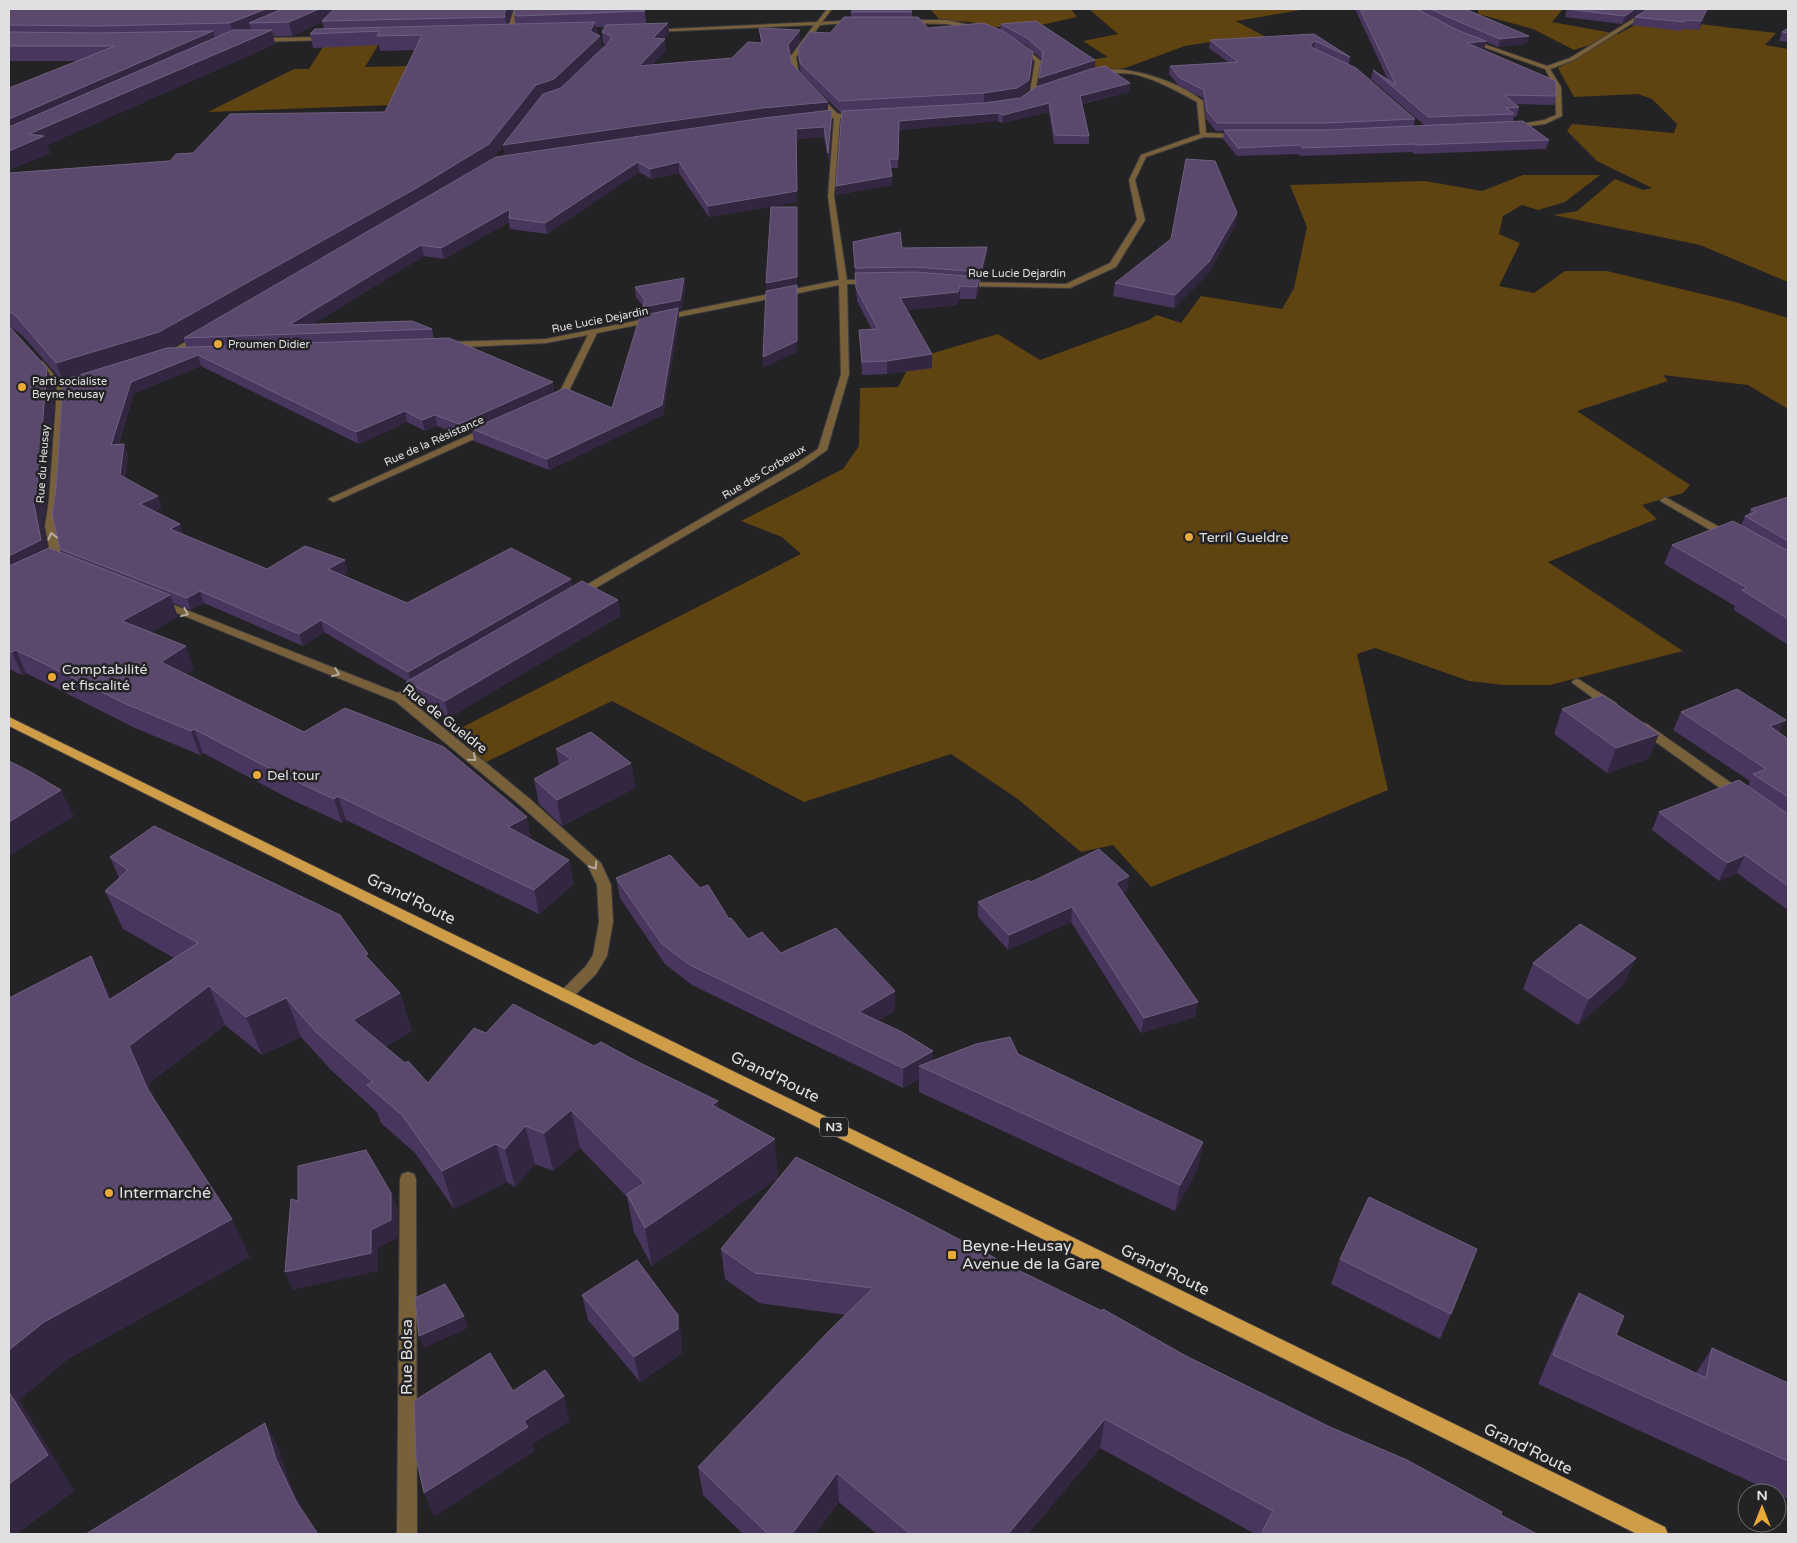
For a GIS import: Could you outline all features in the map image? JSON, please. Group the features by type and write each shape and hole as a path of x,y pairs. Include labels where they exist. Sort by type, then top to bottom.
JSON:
{"main road":[{"name":"Grand'Route","path":"9,721 1658,1534"}],"street":[{"path":"516,9 511,29 517,34"},
{"path":"829,9 792,57 796,74 837,116"},
{"path":"1466,39 1547,68 1572,59 1652,9"},
{"path":"640,30 864,22"},
{"path":"901,22 947,22 983,28"},
{"path":"507,34 526,34"},
{"path":"247,40 337,38"},
{"path":"1015,42 1038,61 1033,92"},
{"path":"1510,126 1545,122 1559,116 1558,87 1547,68"},
{"path":"1089,73 1125,70 1147,76 1200,101 1203,135 1245,136"},
{"path":"1026,97 1033,92 1043,89"},
{"path":"810,119 866,114"},
{"name":"Rue des Corbeaux","path":"570,599 800,465 822,450 845,374 842,282 831,196 837,116"},
{"name":"Rue Lucie Dejardin","path":"951,283 987,286 1067,286 1113,265 1141,220 1132,180 1143,156 1203,135"},
{"name":"Rue Lucie Dejardin","path":"437,345 546,341 594,333 842,282 879,282"},
{"path":"160,358 211,330"},
{"path":"545,403 563,395 594,333"},
{"name":"Rue du Heusay","path":"31,353 65,387 50,526 58,566"},
{"path":"168,355 188,354"},
{"name":"Rue de la Résistance","path":"333,499 501,423"},
{"path":"1665,500 1740,543"},
{"name":"Rue de Gueldre","path":"147,598 399,698 525,802 594,863 604,885 606,922 600,956 591,970 565,996"},
{"path":"399,698 433,678"},
{"path":"1578,682 1619,710"},
{"path":"1635,722 1748,801"},
{"name":"Rue Bolsa","path":"407,1534 408,1179"}],"shaded area":[{"path":"930,9 1071,9 1077,17 1041,25 994,27 971,22 940,20"},
{"path":"1089,9 1307,9 1236,21 1279,44 1210,42 1185,46 1125,68 1082,73 1071,63 1108,57 1083,41 1118,34"},
{"path":"1478,9 1563,9 1552,22 1618,34 1648,18 1776,33 1765,45 1788,49 1788,282 1700,245 1553,215 1577,211 1615,179 1643,190 1652,188 1597,161 1567,131 1572,124 1674,133 1677,124 1652,99 1638,94 1574,97 1558,68 1608,39 1574,50 1533,29 1478,14"},
{"path":"381,40 365,67 411,66 391,105 208,112 294,69 309,69 326,42"},
{"path":"1523,175 1600,175 1565,202 1538,210 1522,205 1503,216 1499,234 1520,243 1499,286 1534,293 1565,271 1607,271 1735,302 1788,318 1788,409 1748,385 1663,375 1668,381 1577,411 1690,485 1683,493 1642,505 1657,519 1548,562 1683,651 1550,685 1504,685 1469,681 1375,648 1357,654 1388,790 1151,887 1113,845 1081,852 1019,800 951,754 804,802 612,701 486,762 453,732 801,554 782,537 741,521 843,469 859,446 860,388 898,387 913,359 998,334 1040,360 1149,320 1157,315 1181,323 1201,296 1282,309 1294,288 1307,227 1290,185 1425,181 1482,191"}],"building":[{"path":"9,9 266,9 230,23 98,26 9,25"},
{"path":"282,9 319,9 289,22 249,23"},
{"path":"334,9 506,9 505,17 322,21"},
{"path":"515,9 634,9 645,11 517,16 514,14"},
{"path":"854,9 909,9 912,12 851,12"},
{"path":"1360,9 1417,9 1457,30 1486,41 1467,43 1556,81 1556,96 1504,95 1519,107 1506,108 1514,114 1428,117 1373,70 1396,85"},
{"path":"1431,9 1465,9 1529,36 1500,39"},
{"path":"1567,9 1635,9 1625,16"},
{"path":"1648,9 1707,9 1701,21 1685,20 1684,22 1635,17"},
{"path":"844,17 918,17 928,28 983,23 1003,31 1033,52 1029,80 1017,88 984,93 839,101 800,63 798,48 810,32 830,33"},
{"path":"1036,21 1095,60 1039,78 1043,52 1027,38 1001,24"},
{"path":"595,22 590,31 600,36 554,79 536,85 489,144 415,189 159,332 56,363 16,316 9,311 9,173 170,161 176,154 193,153 230,114 385,112 422,35 377,36 380,31 310,34 315,29"},
{"path":"668,23 653,38 665,39 639,66 732,58 748,42 762,43 759,28 800,30 788,45 792,64 828,102 763,108 503,145 543,94 561,88 611,40 611,36 602,32 606,25"},
{"path":"233,30 272,30 29,134 44,136 9,151 9,127"},
{"path":"213,31 9,119 9,88 115,46 9,46 9,32"},
{"path":"1314,34 1350,57 1315,41 1311,44 1311,47 1356,68 1415,119 1325,123 1217,123 1207,111 1204,90 1180,78 1170,66 1238,62 1210,40"},
{"path":"1105,66 1130,83 1080,96 1089,136 1055,135 1049,103 1003,115 998,113 899,121 898,159 889,159 892,176 836,186 842,111 984,103 1020,98 1036,87"},
{"path":"832,110 828,153 824,127 796,129 797,191 708,206 679,162 650,169 638,162 545,223 509,218 510,209 441,248 421,245 289,325 412,321 432,329 184,338 496,157"},
{"path":"1523,121 1549,140 1302,148 1300,145 1238,148 1224,130 1326,130"},
{"path":"1186,159 1215,161 1237,213 1209,262 1175,295 1115,283 1171,239"},
{"path":"771,207 797,207 797,277 766,283"},
{"path":"900,232 902,248 987,247 981,272 915,267 855,268 853,242"},
{"path":"915,272 979,277 977,287 960,286 958,292 900,298 932,354 887,361 862,362 859,330 878,329 856,288 855,273"},
{"path":"684,278 680,300 643,307 645,300 635,287"},
{"path":"797,285 797,341 763,357 766,291"},
{"path":"678,308 662,405 547,459 472,429 565,388 612,408 640,316"},
{"path":"9,326 47,368 38,478 34,504 41,540 9,556"},
{"path":"449,338 553,382 459,424 435,415 422,420 405,411 356,432 198,355 131,382 111,445 124,444 120,475 158,496 140,504 180,524 170,529 267,569 305,546 345,560 328,569 407,603 511,548 571,579 408,672 321,620 299,634 200,591 187,598 60,549 52,514 56,489 63,380 167,348"},
{"path":"1788,497 1788,541 1745,516 1756,512 1751,509"},
{"path":"1733,521 1788,551 1788,619 1742,590 1747,588 1672,545"},
{"path":"49,548 170,595 122,621 186,646 161,662 304,732 345,708 444,747 527,817 508,827 569,860 534,890 338,796 334,799 282,775 194,729 191,731 126,704 16,650 9,651 9,566"},
{"path":"582,581 618,600 445,701 406,682"},
{"path":"1737,689 1786,720 1770,726 1788,739 1788,797 1753,774 1766,769 1681,712"},
{"path":"1603,695 1659,734 1616,748 1562,709"},
{"path":"591,732 631,763 557,800 534,779 571,759 556,749"},
{"path":"9,761 61,790 9,822"},
{"path":"1739,780 1788,814 1788,886 1745,855 1727,863 1659,812"},
{"path":"154,826 340,915 368,954 365,955 400,993 353,1020 405,1063 408,1061 428,1083 474,1028 486,1033 513,1004 594,1046 601,1042 718,1101 712,1105 775,1139 645,1228 627,1194 644,1183 571,1110 544,1133 525,1126 505,1149 496,1144 442,1171 402,1115 367,1085 373,1082 316,1032 286,998 246,1017 209,986 129,1046 148,1090 232,1219 44,1322 9,1350 9,998 91,956 109,1000 198,943 105,891 128,870 110,857"},
{"path":"1099,849 1129,876 1116,883 1198,1002 1144,1018 1072,907 1009,935 978,902 1029,880 1031,882"},
{"path":"670,855 700,888 708,885 729,919 731,918 748,939 762,932 781,953 836,928 895,991 859,1012 902,1032 933,1051 903,1068 690,965 662,944 616,878"},
{"path":"1580,924 1636,958 1589,999 1533,963"},
{"path":"1010,1037 1018,1054 1203,1142 1180,1185 919,1066 976,1044"},
{"path":"366,1150 391,1193 391,1220 371,1230 371,1253 285,1272 291,1199 298,1201 298,1166"},
{"path":"796,1157 1020,1271 1102,1311 1103,1309 1186,1356 1330,1427 1407,1460 1502,1512 1501,1515 1537,1534 1261,1534 1273,1511 1105,1419 1008,1534 906,1534 908,1532 837,1473 792,1534 768,1534 698,1467 873,1288 755,1273 721,1249"},
{"path":"1369,1197 1477,1249 1451,1314 1340,1259"},
{"path":"637,1260 678,1315 678,1329 634,1357 582,1295"},
{"path":"445,1284 464,1316 419,1336 415,1298"},
{"path":"1579,1293 1624,1316 1616,1335 1706,1378 1712,1348 1788,1383 1788,1461 1553,1355"},
{"path":"490,1353 513,1391 545,1370 564,1396 524,1421 528,1427 424,1493 416,1457 414,1401"},
{"path":"9,1392 48,1455 9,1484"},
{"path":"265,1423 276,1459 296,1501 318,1534 86,1534"}],"place":[{"name":"Proumen Didier","path":"218,344"},
{"name":"Parti socialiste Beyne heusay","path":"22,387"},
{"name":"Terril Gueldre","path":"1189,537"},
{"name":"Comptabilité et fiscalité","path":"52,677"},
{"name":"Del tour","path":"257,775"},
{"name":"Intermarché","path":"109,1193"},
{"name":"Beyne-Heusay Avenue de la Gare","path":"952,1255"}]}
